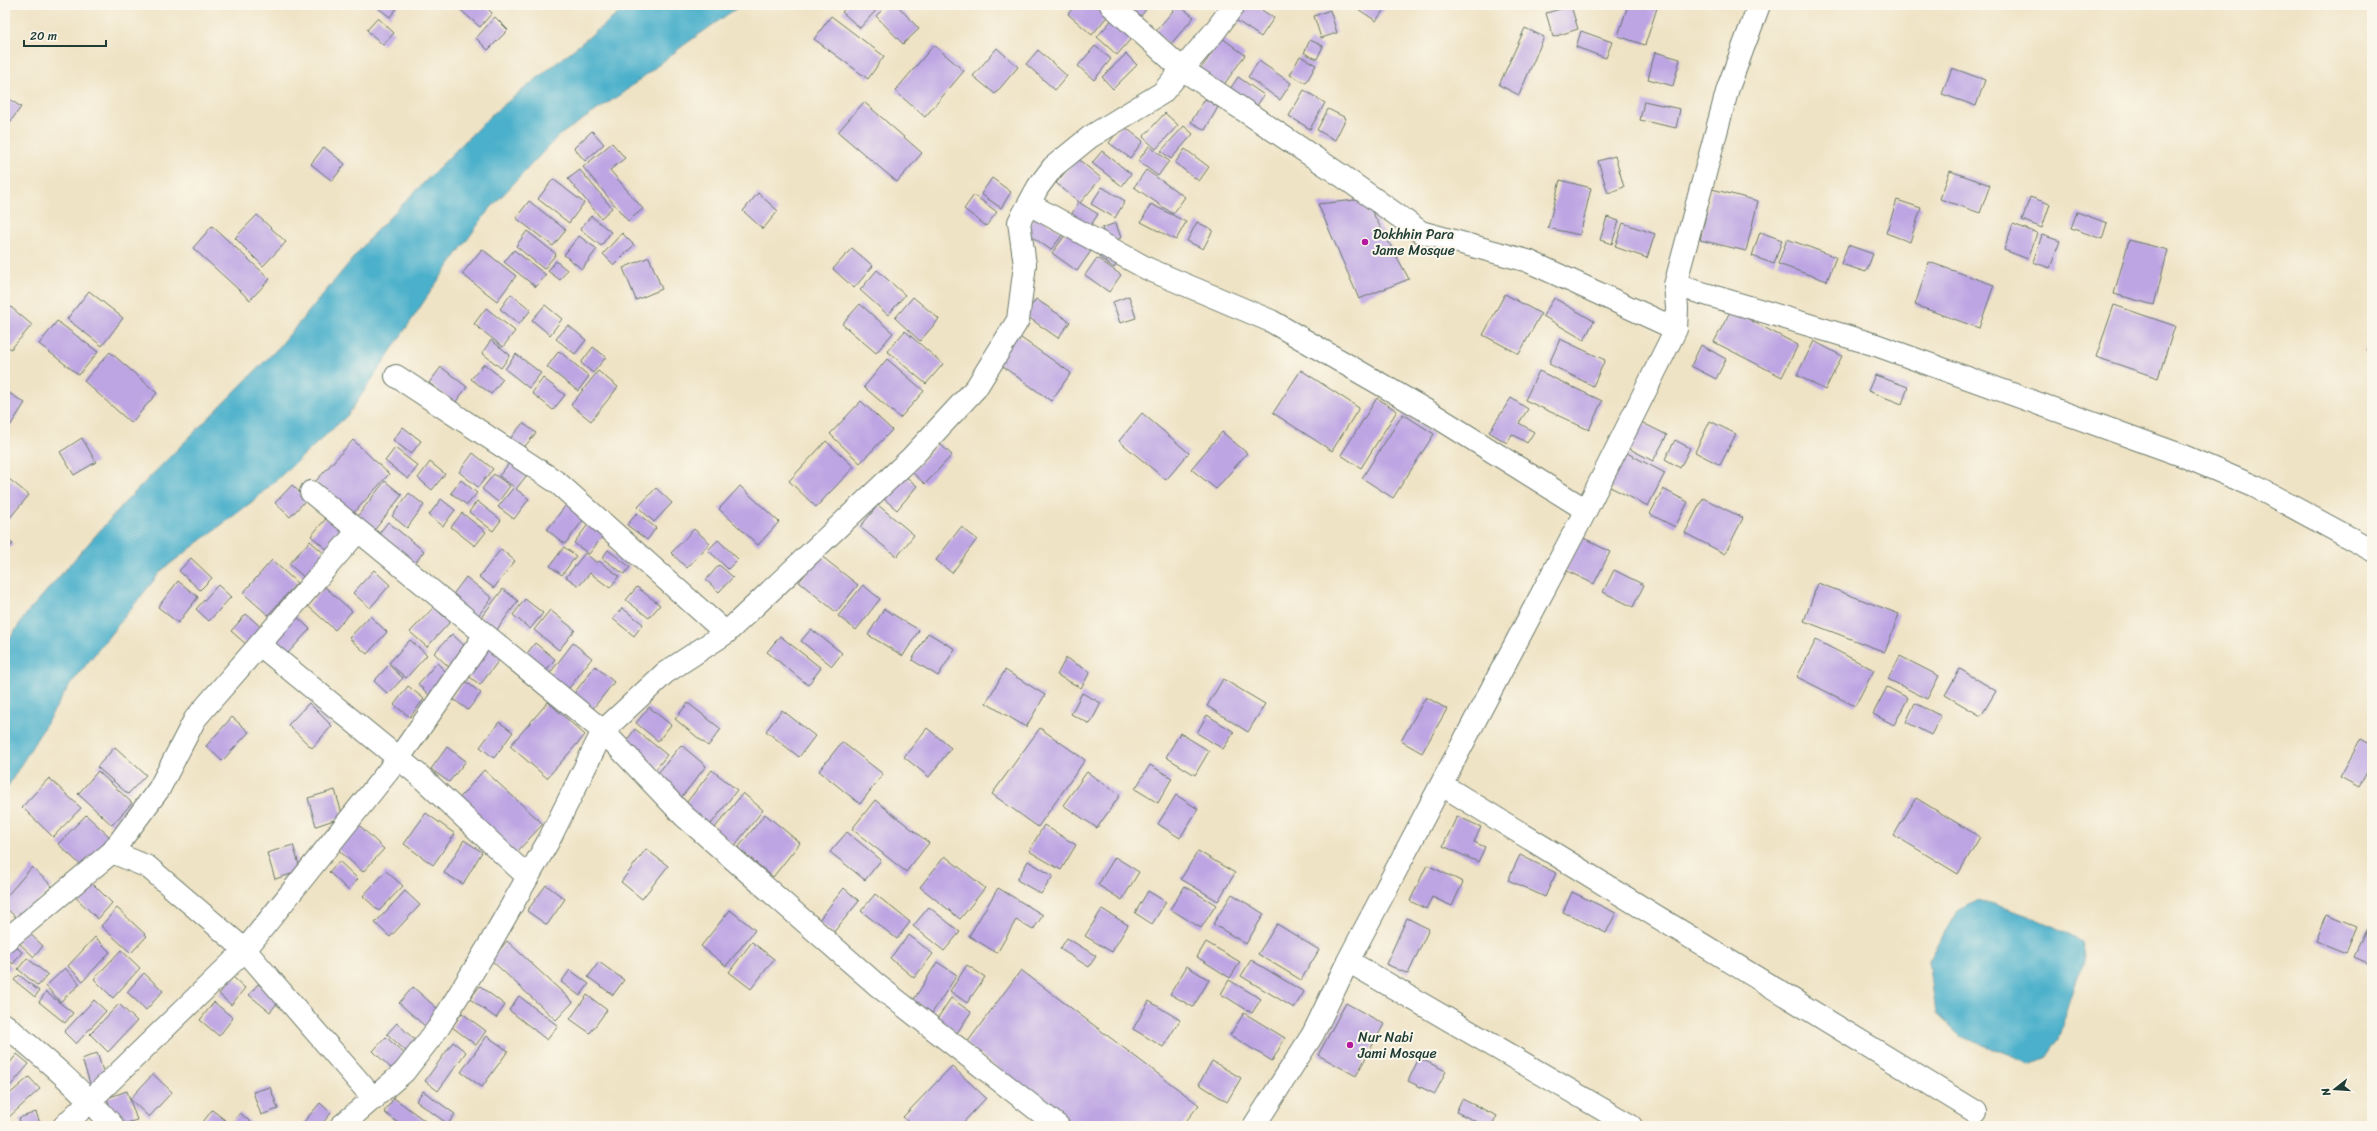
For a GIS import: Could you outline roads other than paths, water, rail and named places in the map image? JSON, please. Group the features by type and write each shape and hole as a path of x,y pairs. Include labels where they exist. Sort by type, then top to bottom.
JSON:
{"street":[{"path":"1111,5 1182,69 1342,176 1421,232 1528,261 1676,329"},
{"path":"341,1126 404,1072 439,1027 488,947 549,840 603,731 666,672 726,633 910,458 976,388 1018,320 1025,265 1019,222 1053,167 1090,137 1162,93 1215,31 1234,5"},
{"path":"1254,1126 1313,1034 1348,961 1586,510 1676,329 1677,308 1675,285 1728,88 1759,5"},
{"path":"1029,204 1148,269 1271,321 1434,415 1586,510"},
{"path":"1675,285 1876,346 2181,455 2256,487 2372,550"},
{"path":"396,376 558,484 726,633"},
{"path":"311,492 603,731 684,816 865,974 1058,1126"},
{"path":"5,941 112,852 159,789 195,720 358,531"},
{"path":"64,1126 245,950 398,759 485,635"},
{"path":"260,645 398,759 528,877"},
{"path":"1442,785 1976,1112"},
{"path":"112,852 148,867 245,950 374,1099"},
{"path":"1348,961 1631,1126"},
{"path":"5,1025 91,1100 113,1126"}],"water":[{"path":"629,5 741,5 684,45 620,95 558,136 487,212 435,285 348,415 253,501 162,570 69,686 5,791 5,645 27,613 127,500 279,347 375,232 490,116"},
{"path":"1976,901 2017,912 2043,922 2081,942 2084,957 2058,1039 2045,1058 2030,1064 1960,1036 1936,1014 1929,960 1957,911"}],"place":[{"name":"Dokhhin Para Jame Mosque","path":"1365,242"},
{"name":"Nur Nabi Jami Mosque","path":"1350,1045"}]}
